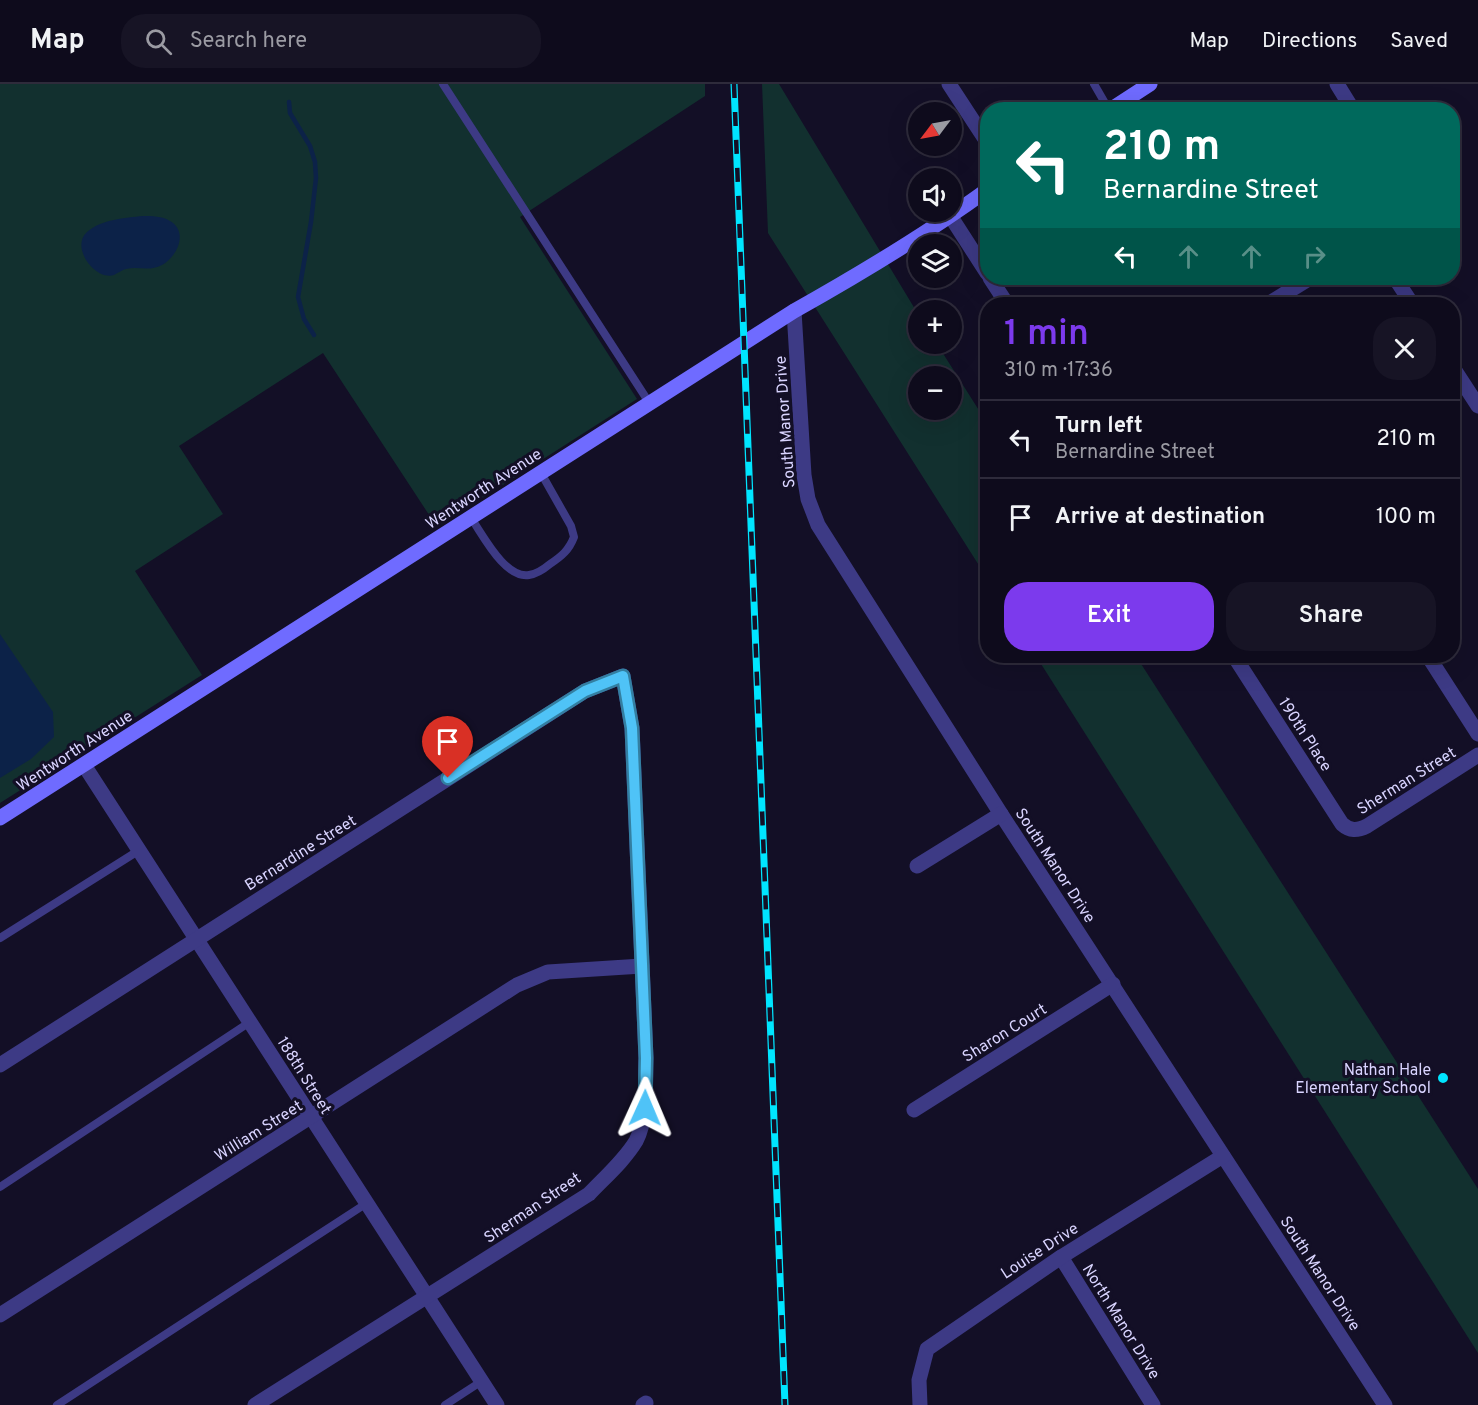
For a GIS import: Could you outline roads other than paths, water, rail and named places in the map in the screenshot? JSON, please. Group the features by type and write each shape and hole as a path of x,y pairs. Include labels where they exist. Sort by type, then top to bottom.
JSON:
{"street":[{"path":"949,84 980,131"},
{"path":"1122,102 1150,84"},
{"path":"1337,84 1348,102"},
{"name":"Wentworth Avenue","path":"962,209 980,195"},
{"name":"Wentworth Avenue","path":"0,819 794,311 885,260 943,222"},
{"path":"954,222 980,262"},
{"path":"1279,297 1299,285"},
{"name":"South Manor Drive","path":"794,311 804,475 808,499 818,525 1001,814 1384,1405"},
{"path":"1460,378 1478,406"},
{"name":"190th Place","path":"1238,663 1342,824 1351,830"},
{"path":"1432,663 1478,734"},
{"name":"Sherman Street","path":"255,1405 589,1194 636,1141 645,1108 642,966 632,728 623,676"},
{"name":"Bernardine Street","path":"0,1065 585,691 623,676"},
{"name":"Sherman Street","path":"1351,830 1367,826 1478,755"},
{"name":"188th Street","path":"84,765 497,1405"},
{"path":"917,866 1001,814"},
{"name":"William Street","path":"0,1315 517,985 548,972 642,966"},
{"name":"Sharon Court","path":"914,1110 1113,984"},
{"name":"Louise Drive","path":"920,1405 919,1380 927,1349 1061,1257 1223,1156"},
{"name":"North Manor Drive","path":"1061,1257 1153,1405"}],"lane":[{"path":"443,84 650,404"},
{"path":"1094,84 1104,102"},
{"path":"471,518 505,566 524,576 541,570 566,553 574,537 568,519 541,473"},
{"path":"0,938 138,850"},
{"path":"0,1188 250,1022"},
{"path":"57,1405 368,1203"},
{"path":"445,1405 482,1381"}],"water":[{"path":"143,216 164,218 176,226 180,238 172,256 157,267 126,269 114,275 99,273 93,268 83,254 81,246 82,238 87,232 107,222"},
{"path":"0,634 53,712 54,737 31,759 0,778"}],"waterway":[{"path":"289,102 290,113 310,146 315,162 316,178 311,222 298,297 304,319 314,335"}],"railway":[{"path":"734,84 785,1405"}],"place":[{"name":"Nathan Hale Elementary School","path":"1443,1078"}]}
